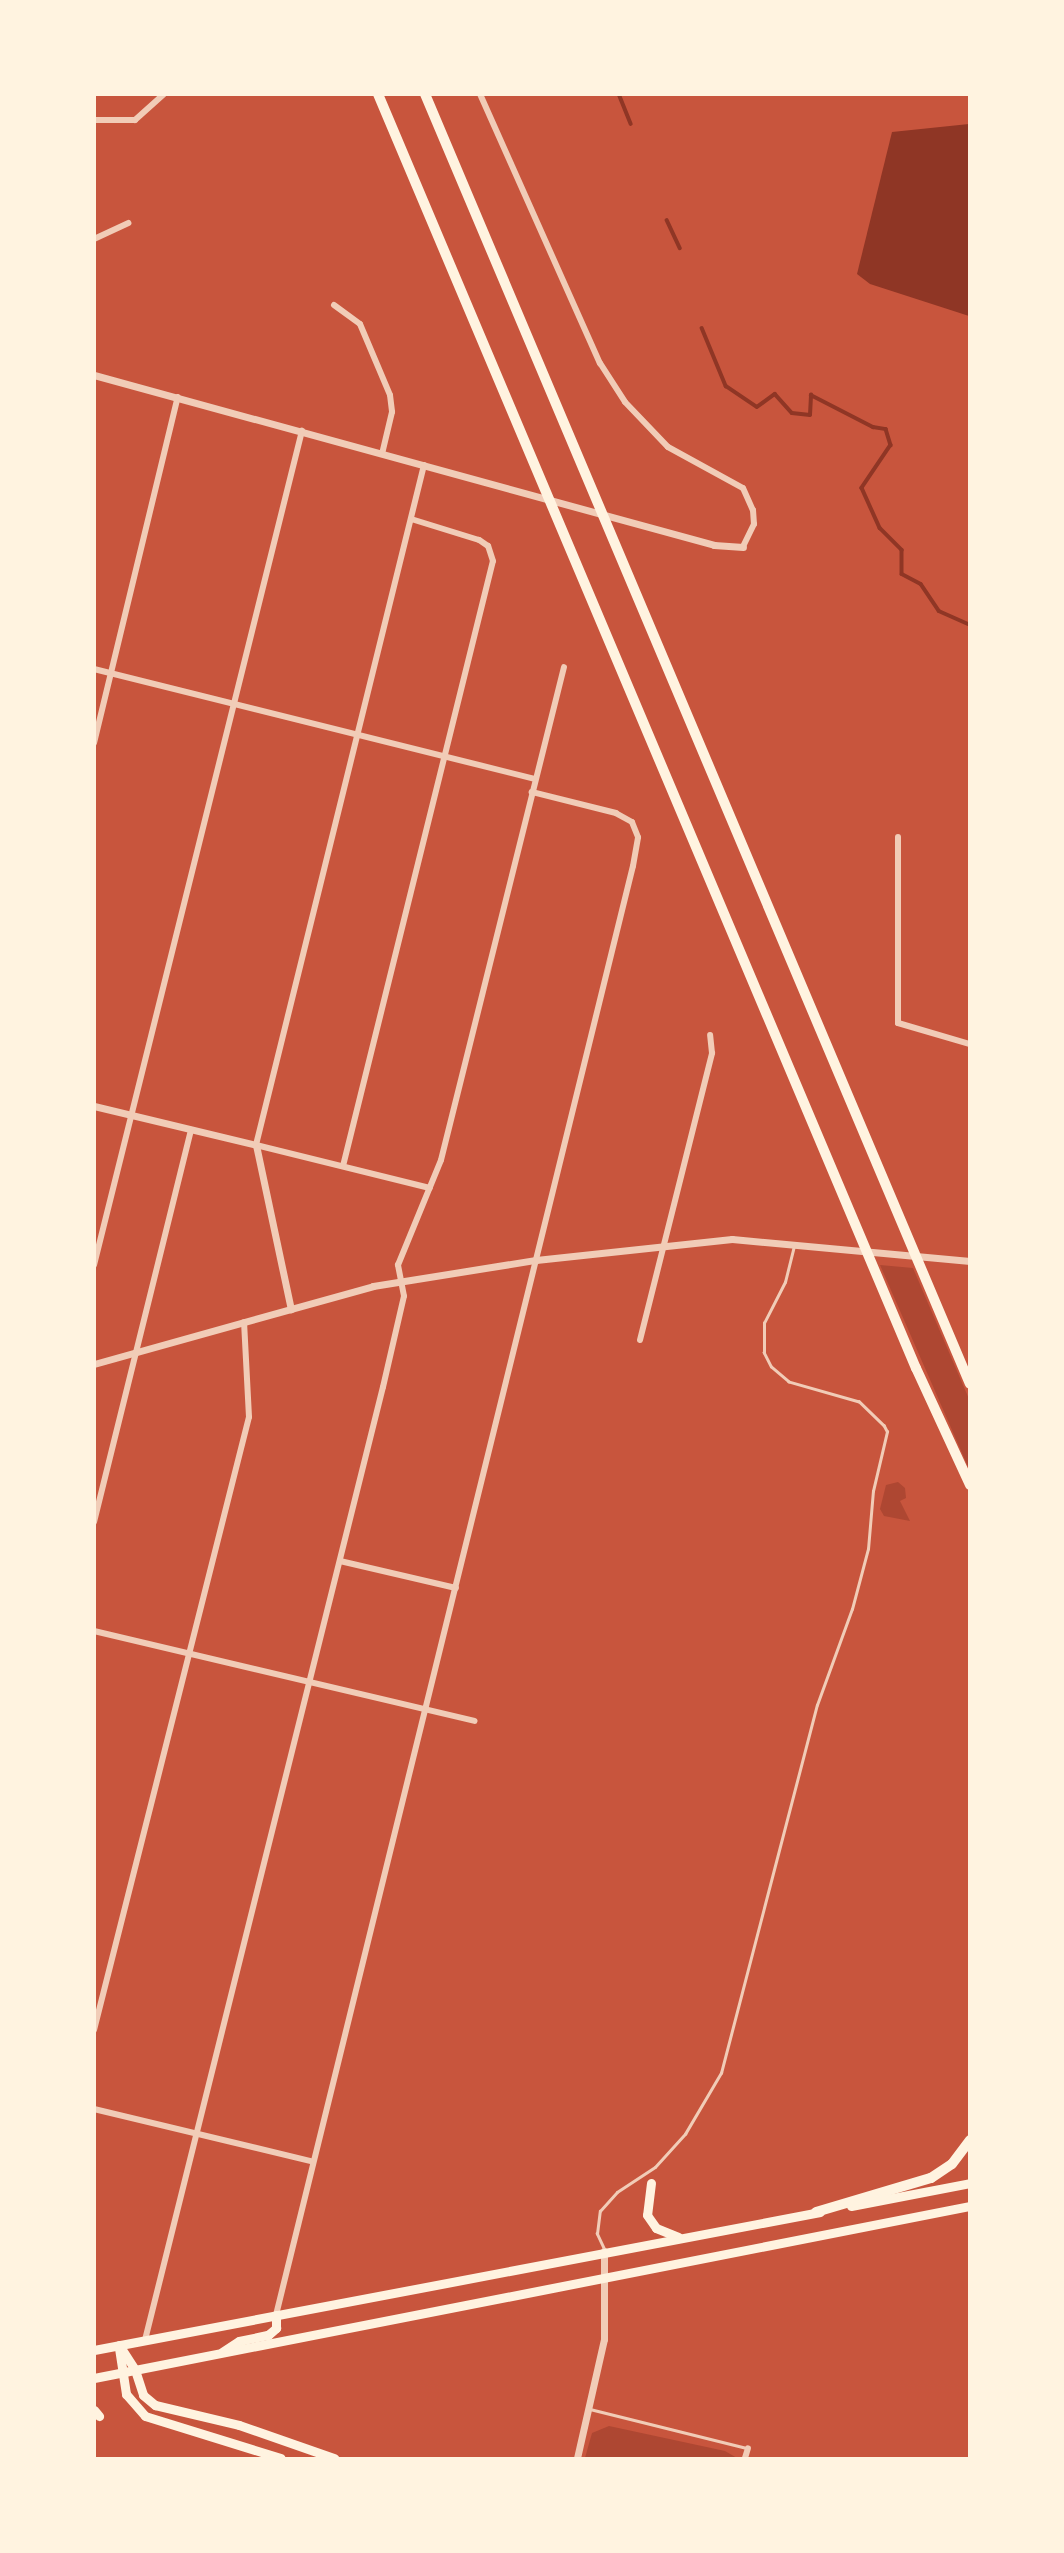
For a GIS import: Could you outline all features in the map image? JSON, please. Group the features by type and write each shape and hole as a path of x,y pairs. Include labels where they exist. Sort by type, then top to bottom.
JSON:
{"highway":[{"path":"379,94 916,1368 970,1485"},
{"path":"425,94 970,1383"},
{"path":"816,2213 931,2178 953,2164 970,2140"}],"main road":[{"path":"651,2183 647,2215 656,2228 679,2238"},
{"path":"94,2350 604,2246 679,2238 970,2183"},
{"path":"94,2378 970,2206"},
{"path":"218,2355 239,2341 268,2335 276,2328 276,2315"},
{"path":"119,2345 135,2370 143,2395 155,2405 239,2425 334,2459"},
{"path":"119,2345 120,2373 126,2394 145,2416 281,2459"},
{"path":"232,2443 239,2425"}],"street":[{"path":"94,120 135,120 164,94"},
{"path":"94,374 638,524 721,546 743,547 754,524 753,510 743,488 668,447 625,402 600,363 480,94"},
{"path":"94,239 128,223"},
{"path":"334,305 360,324 390,395 392,412 382,454"},
{"path":"94,743 178,397"},
{"path":"94,1265 302,431"},
{"path":"291,1309 256,1145 424,465"},
{"path":"343,1166 491,578 492,553 479,540 411,519"},
{"path":"145,2340 311,1682 404,1296 398,1265 430,1188 564,667"},
{"path":"94,669 535,779"},
{"path":"276,2315 311,2161 456,1588 638,837 635,826 616,813 532,792"},
{"path":"898,837 898,1023 970,1044"},
{"path":"640,1340 712,1053 710,1035"},
{"path":"94,1106 430,1188"},
{"path":"94,1522 191,1130"},
{"path":"94,1364 400,1280 536,1261 732,1239 970,1261"},
{"path":"94,2030 249,1418 244,1322"},
{"path":"340,1561 456,1588"},
{"path":"94,1631 475,1721"},
{"path":"94,2109 311,2161"},
{"path":"577,2459 604,2339 607,2278 604,2246"},
{"path":"746,2459 748,2448"}],"lane":[{"path":"604,2246 597,2234 600,2211 617,2193 655,2167 704,2109 724,2064 814,1715 860,1583 870,1539 874,1483 887,1432 864,1406 789,1382 767,1360 762,1345 764,1323 785,1282 794,1244"},
{"path":"590,2409 748,2448"}],"shaded area":[{"path":"970,124 969,316 870,284 857,274 892,132"},
{"path":"880,1265 913,1268 969,1399 969,1469"},
{"path":"898,1482 905,1488 906,1498 900,1501 910,1521 884,1516 880,1509 886,1485"},
{"path":"609,2426 725,2451 737,2458 585,2458 592,2433"}],"waterway":[{"path":"619,94 631,124"},
{"path":"667,220 680,248"},
{"path":"702,328 726,386 757,407 775,394 792,413 810,415 811,395 873,427 886,429 891,445 862,488 880,528 902,550 902,574 921,584 939,611 970,625"}]}
